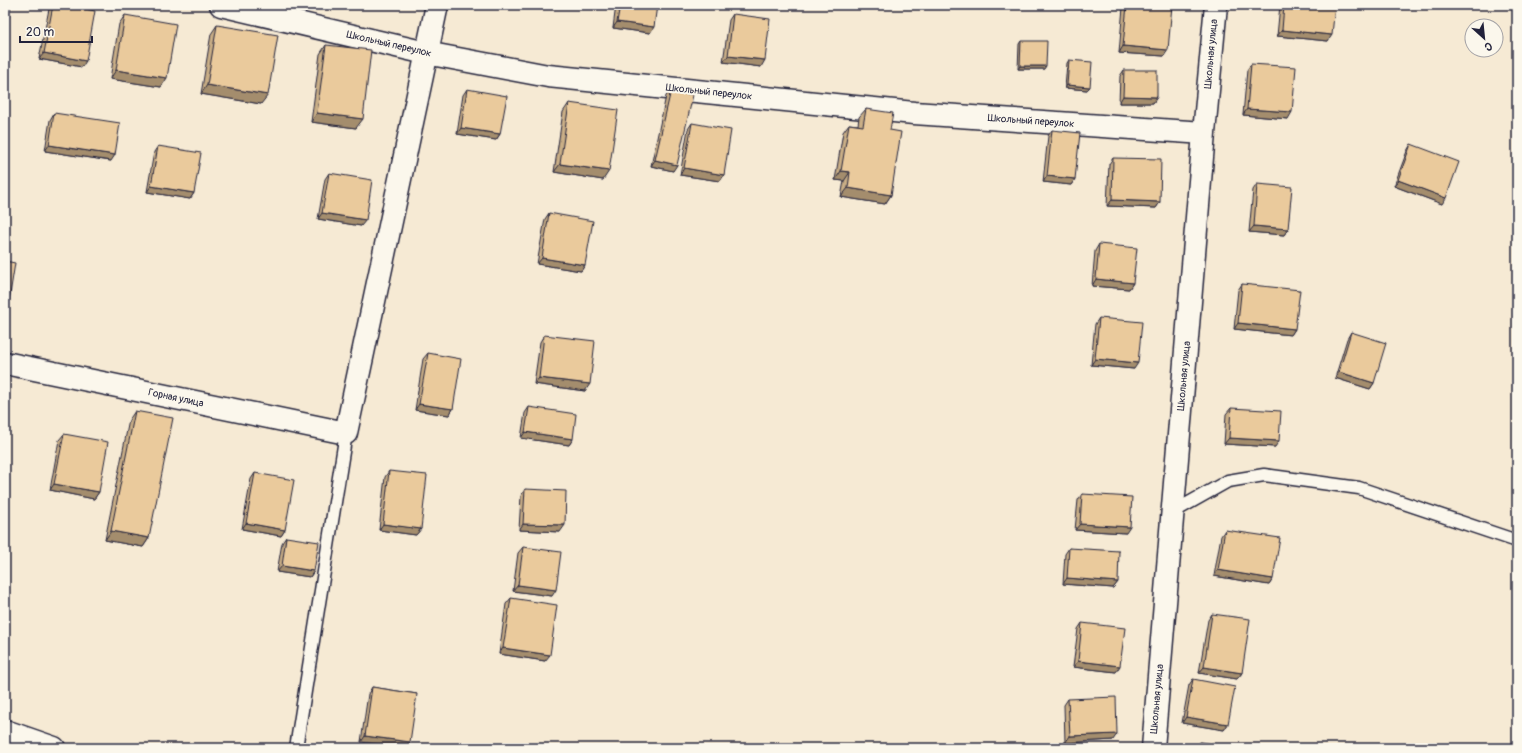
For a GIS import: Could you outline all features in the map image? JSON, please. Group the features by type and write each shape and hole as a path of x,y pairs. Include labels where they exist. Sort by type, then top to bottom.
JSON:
{"street":[{"name":"Школьный переулок","path":"221,5 426,53 548,76 914,113 1204,133"},
{"path":"346,433 437,5"},
{"name":"Школьная улица","path":"1153,748 1216,5"},
{"name":"Горная улица","path":"5,363 346,433"},
{"path":"5,732 54,748"}],"lane":[{"path":"296,748 346,433"},
{"path":"1173,512 1228,481 1264,475 1359,488 1517,541"}],"building":[{"path":"5,5 11,5 5,38"},
{"path":"53,5 64,5 95,11 86,61 44,53"},
{"path":"620,5 657,5 654,27 617,22"},
{"path":"1127,5 1172,5 1168,50 1123,46"},
{"path":"1284,5 1335,5 1332,35 1282,30"},
{"path":"733,14 770,19 765,60 728,56"},
{"path":"125,15 176,24 167,78 116,70"},
{"path":"217,25 278,35 268,95 207,85"},
{"path":"1021,41 1047,41 1046,66 1020,66"},
{"path":"326,45 371,50 363,119 317,113"},
{"path":"1069,60 1092,62 1090,87 1067,85"},
{"path":"1251,64 1296,67 1292,112 1247,109"},
{"path":"1124,70 1157,70 1157,97 1123,96"},
{"path":"467,89 507,96 500,134 461,128"},
{"path":"671,90 693,95 677,165 655,160"},
{"path":"569,103 618,110 609,171 560,164"},
{"path":"866,109 893,113 890,130 901,132 891,195 848,188 850,172 841,171 849,124 863,126"},
{"path":"54,113 120,123 115,155 49,145"},
{"path":"692,123 731,130 724,175 684,168"},
{"path":"1052,130 1080,133 1075,179 1047,176"},
{"path":"1411,144 1459,162 1446,198 1398,180"},
{"path":"158,146 201,153 194,193 151,186"},
{"path":"1113,158 1161,159 1160,202 1112,200"},
{"path":"329,173 372,180 366,220 322,213"},
{"path":"1257,184 1292,187 1288,229 1254,226"},
{"path":"549,213 593,221 585,265 542,258"},
{"path":"1099,244 1137,248 1133,283 1096,279"},
{"path":"5,261 15,263 8,307 5,307"},
{"path":"1242,284 1300,290 1295,329 1238,323"},
{"path":"1099,318 1142,322 1138,363 1095,359"},
{"path":"1351,332 1386,343 1374,383 1339,372"},
{"path":"544,335 595,341 590,384 539,378"},
{"path":"428,353 461,359 453,409 419,404"},
{"path":"529,407 576,414 573,439 525,432"},
{"path":"5,408 8,408 5,424"},
{"path":"1231,408 1281,411 1279,441 1229,438"},
{"path":"135,411 173,418 149,538 111,531"},
{"path":"64,434 108,442 99,492 54,484"},
{"path":"389,471 427,475 421,529 383,524"},
{"path":"255,473 294,480 285,530 246,523"},
{"path":"525,489 566,491 565,525 523,524"},
{"path":"1082,494 1132,497 1130,527 1080,524"},
{"path":"1225,530 1280,538 1273,579 1218,570"},
{"path":"286,537 319,542 314,571 282,566"},
{"path":"523,547 561,552 556,590 518,585"},
{"path":"1069,548 1119,551 1118,582 1067,578"},
{"path":"511,598 557,605 550,655 503,648"},
{"path":"1212,614 1250,619 1242,673 1204,667"},
{"path":"1082,623 1125,628 1120,666 1078,661"},
{"path":"1193,679 1235,687 1228,724 1186,717"},
{"path":"372,687 417,694 410,742 365,736"},
{"path":"1116,697 1117,734 1070,736 1068,699"},
{"path":"1200,742 1237,748 1199,748"}]}
